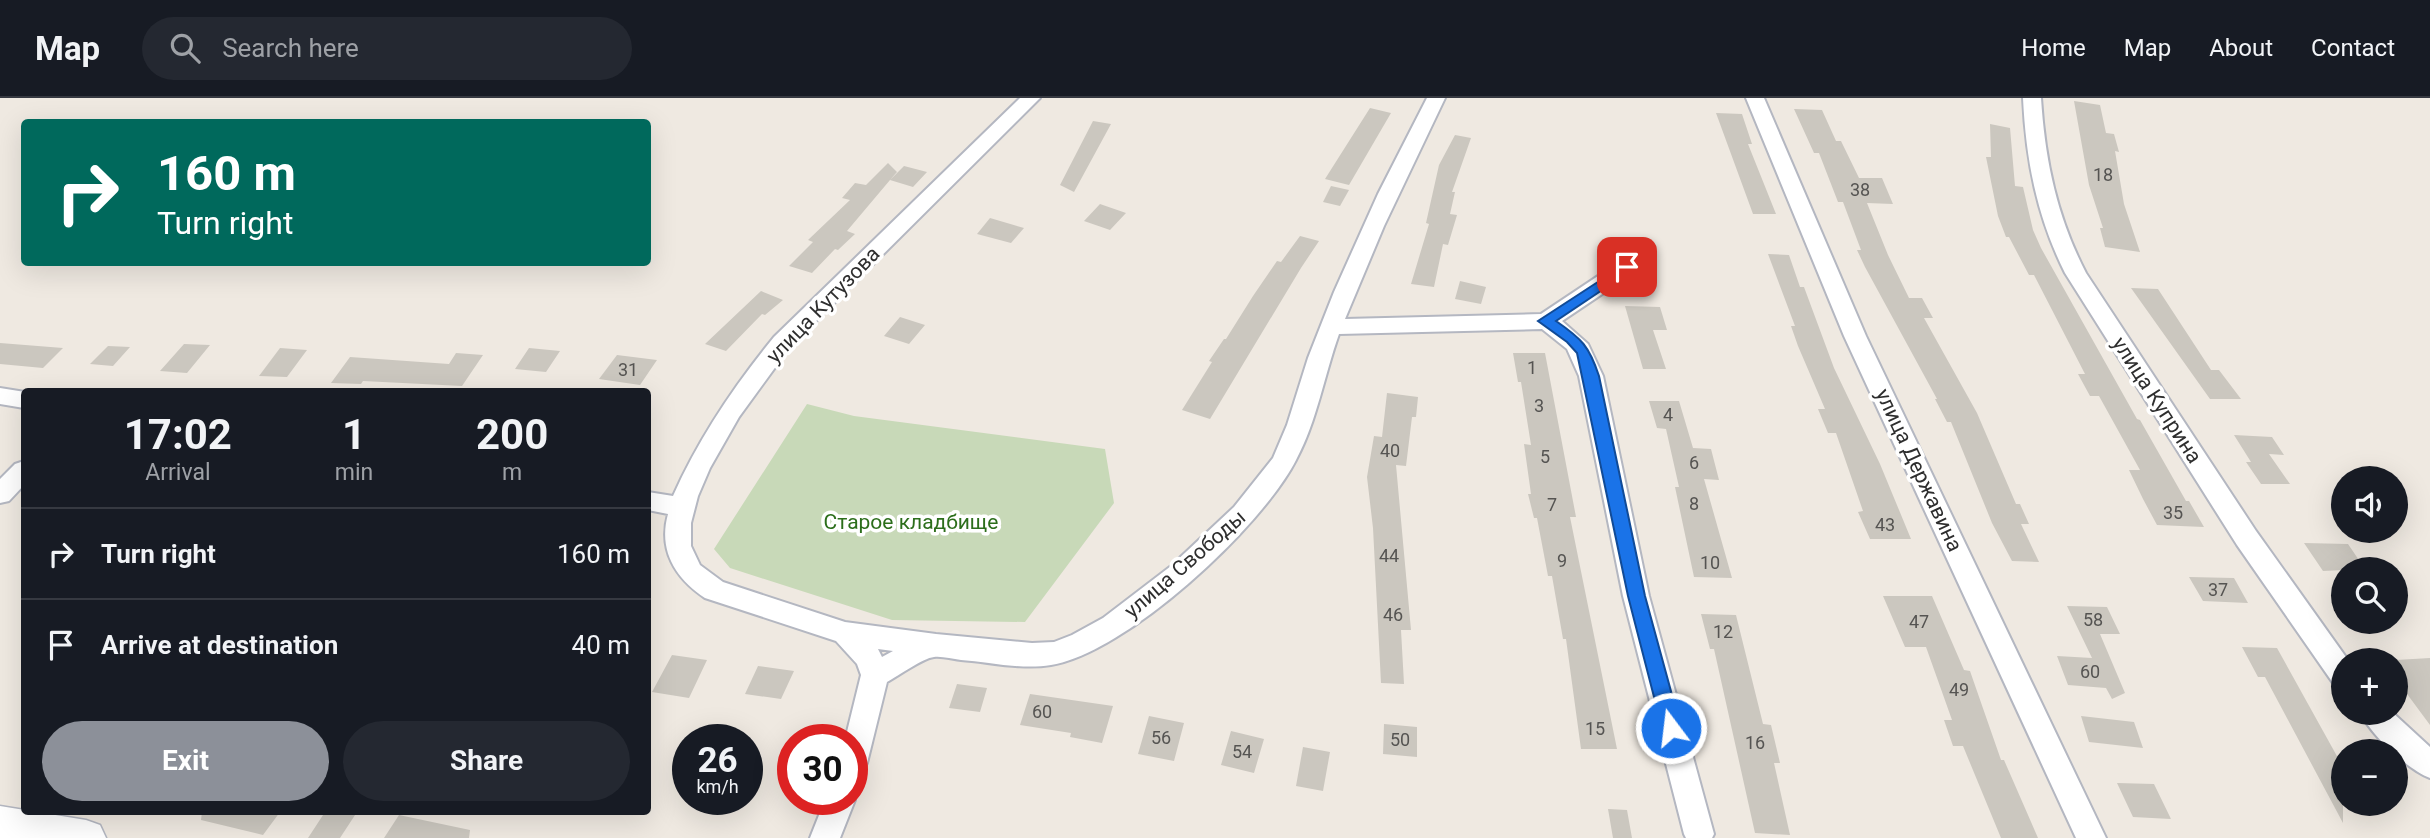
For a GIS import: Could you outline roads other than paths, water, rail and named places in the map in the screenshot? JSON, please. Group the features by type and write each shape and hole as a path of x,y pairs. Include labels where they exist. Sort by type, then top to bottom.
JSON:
{"street":[{"name":"улица Кутузова","path":"875,675 869,658 845,633 714,590 696,579 684,564 678,548 677,528 681,507 697,469 754,376 782,342 1031,98"},
{"name":"улица Свободы","path":"845,633 927,646 1054,653 1074,647 1093,636 1151,596 1229,531 1270,484 1285,460 1318,359 1396,174 1436,98"},
{"name":"улица Державина","path":"1755,98 1855,336 2091,838"},
{"name":"улица Куприна","path":"2032,98 2047,199 2054,227 2068,258 2221,499 2331,658"},
{"path":"1332,327 1546,321 1627,267"},
{"path":"1546,321 1572,339 1584,352 1636,596 1699,834"},
{"path":"0,396 21,400"},
{"path":"0,494 21,473"},
{"path":"651,502 681,507"},
{"path":"864,724 875,675 927,646"},
{"path":"2385,725 2430,765"},
{"path":"825,838 834,815"},
{"path":"0,824 86,838"}],"park label":[{"name":"Старое кладбище","path":"911,522"}]}
